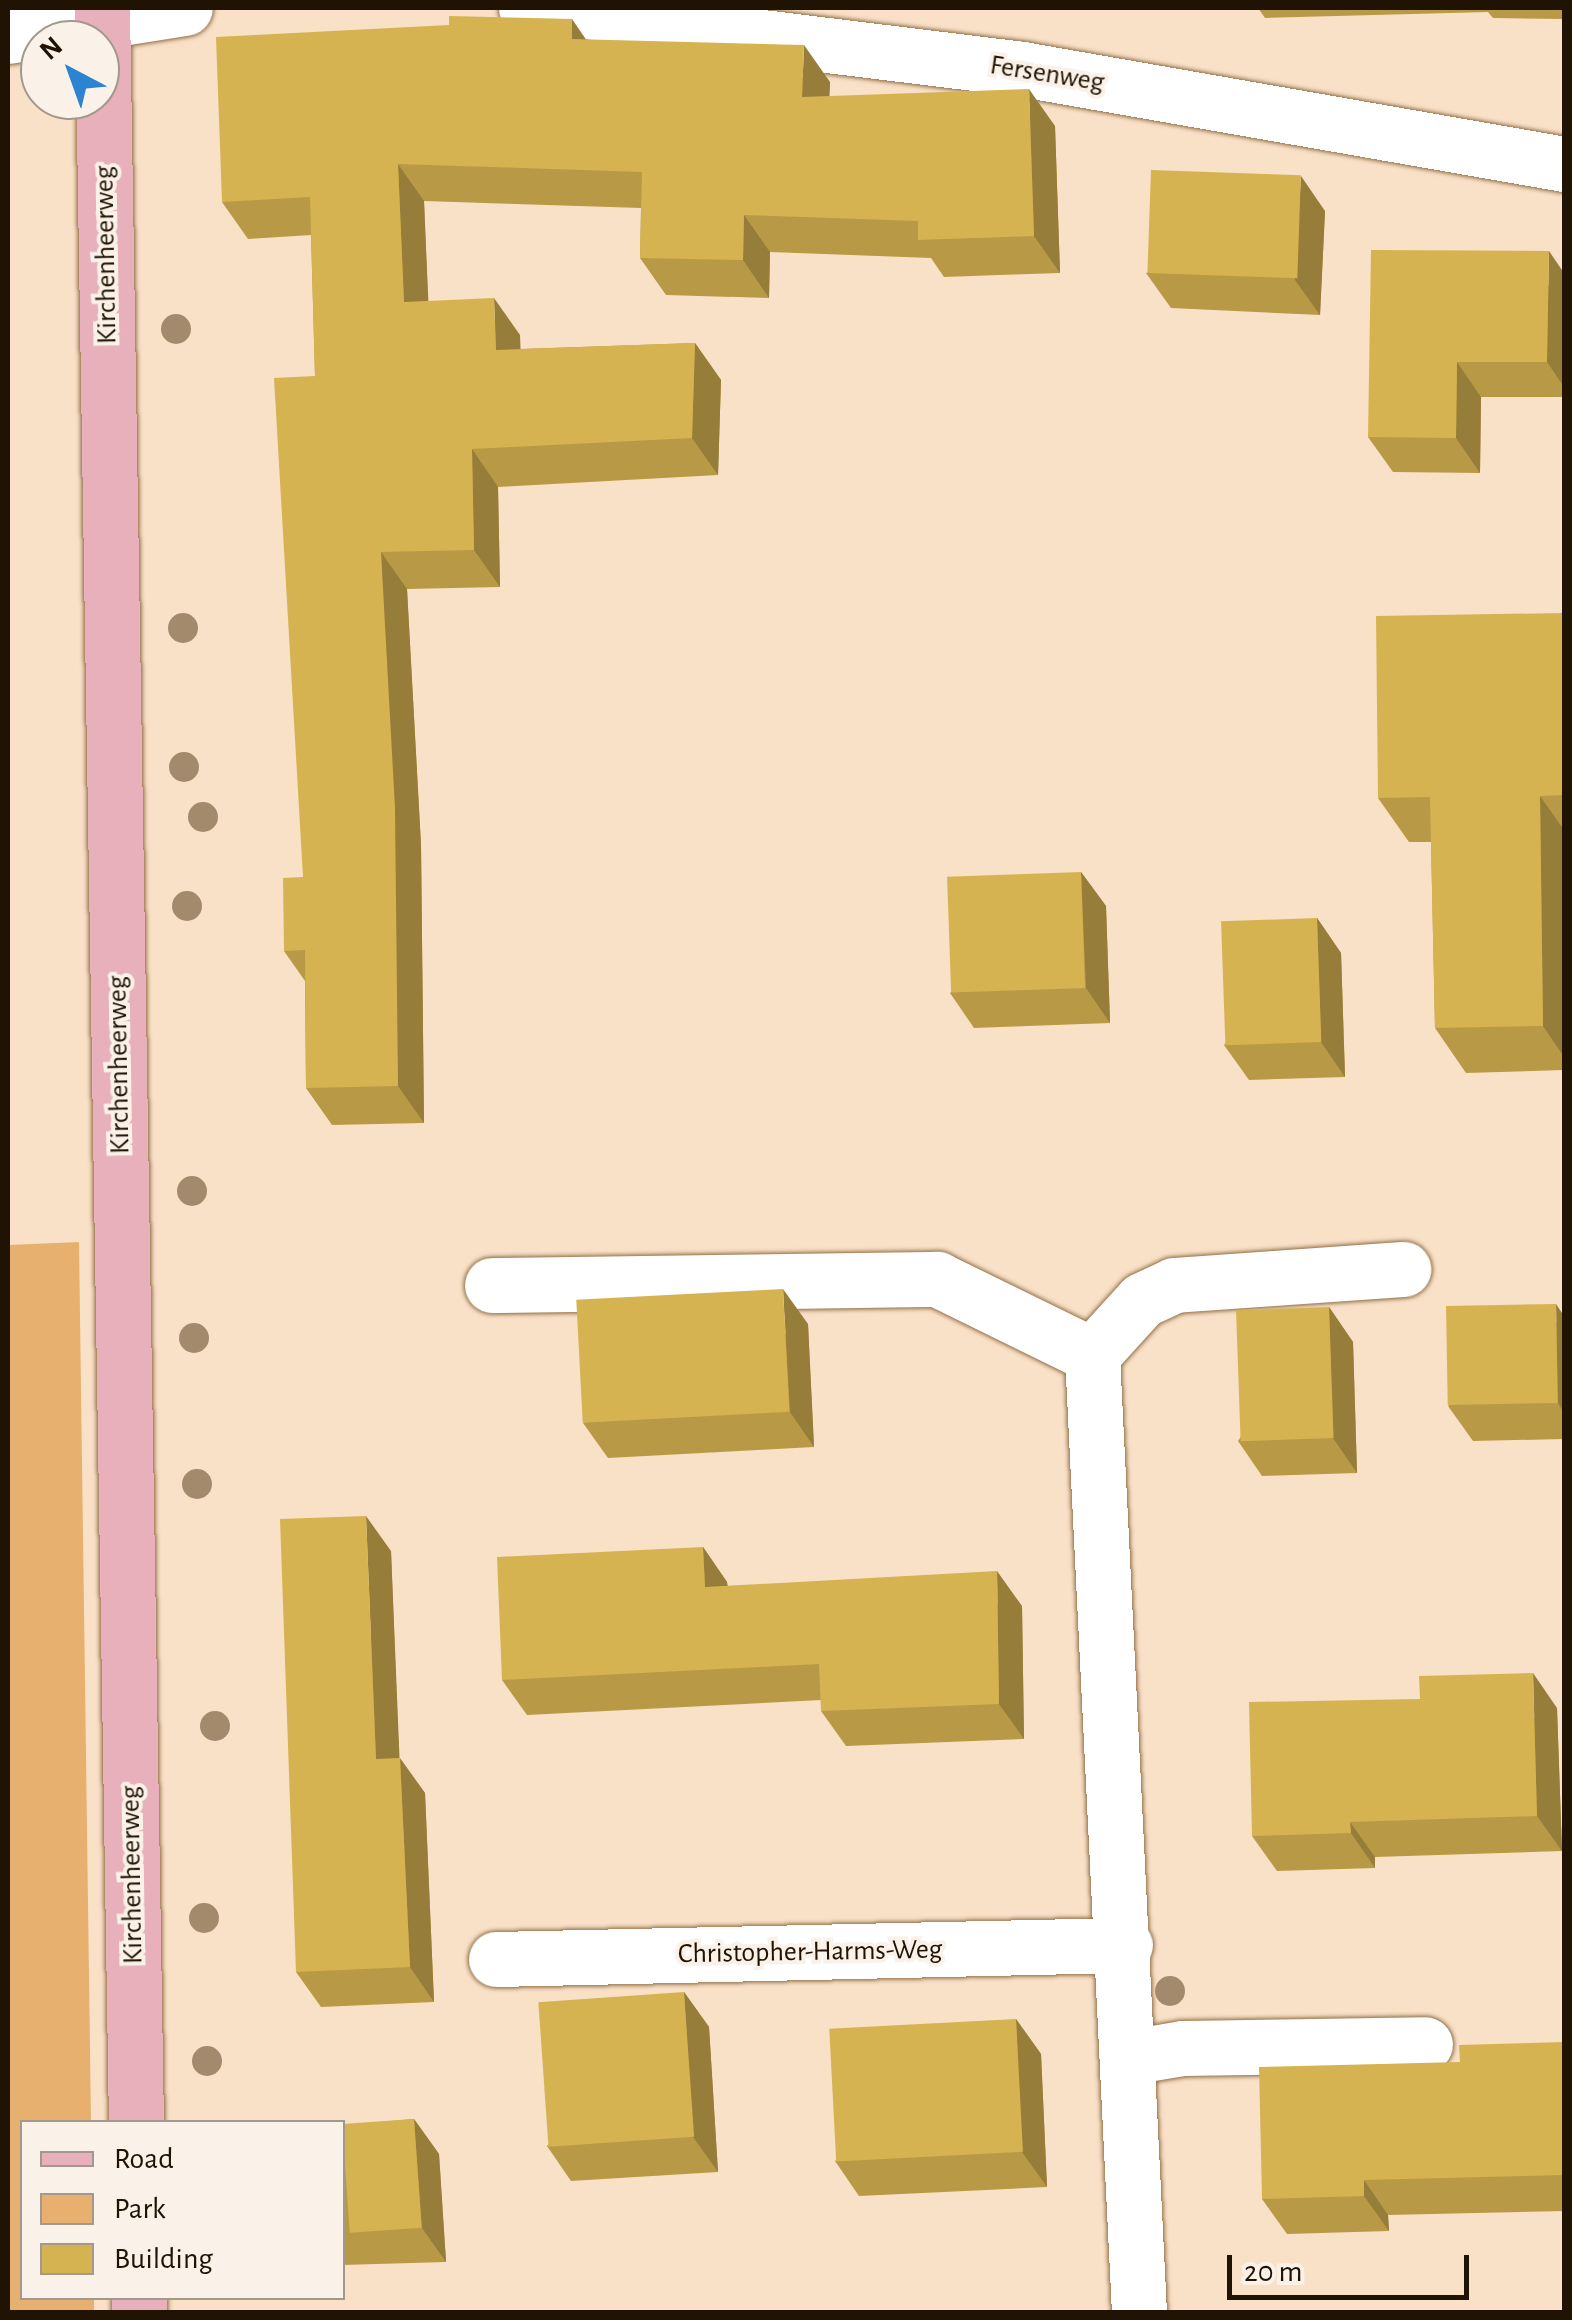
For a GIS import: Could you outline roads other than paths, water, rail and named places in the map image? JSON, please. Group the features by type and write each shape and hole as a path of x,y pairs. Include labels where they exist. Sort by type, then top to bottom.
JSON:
{"main road":[{"name":"Kirchenheerweg","path":"102,14 136,2120"}],"street":[{"path":"8,36 102,14 185,8"},
{"name":"Fersenweg","path":"526,8 1022,69 1564,164"},
{"path":"1139,2312 1125,1945 1092,1354 1142,1300 1174,1285 1404,1269"},
{"path":"492,1285 937,1279 1092,1354"},
{"name":"Christopher-Harms-Weg","path":"496,1959 1125,1945"},
{"path":"1129,2057 1183,2048 1425,2044"}]}
